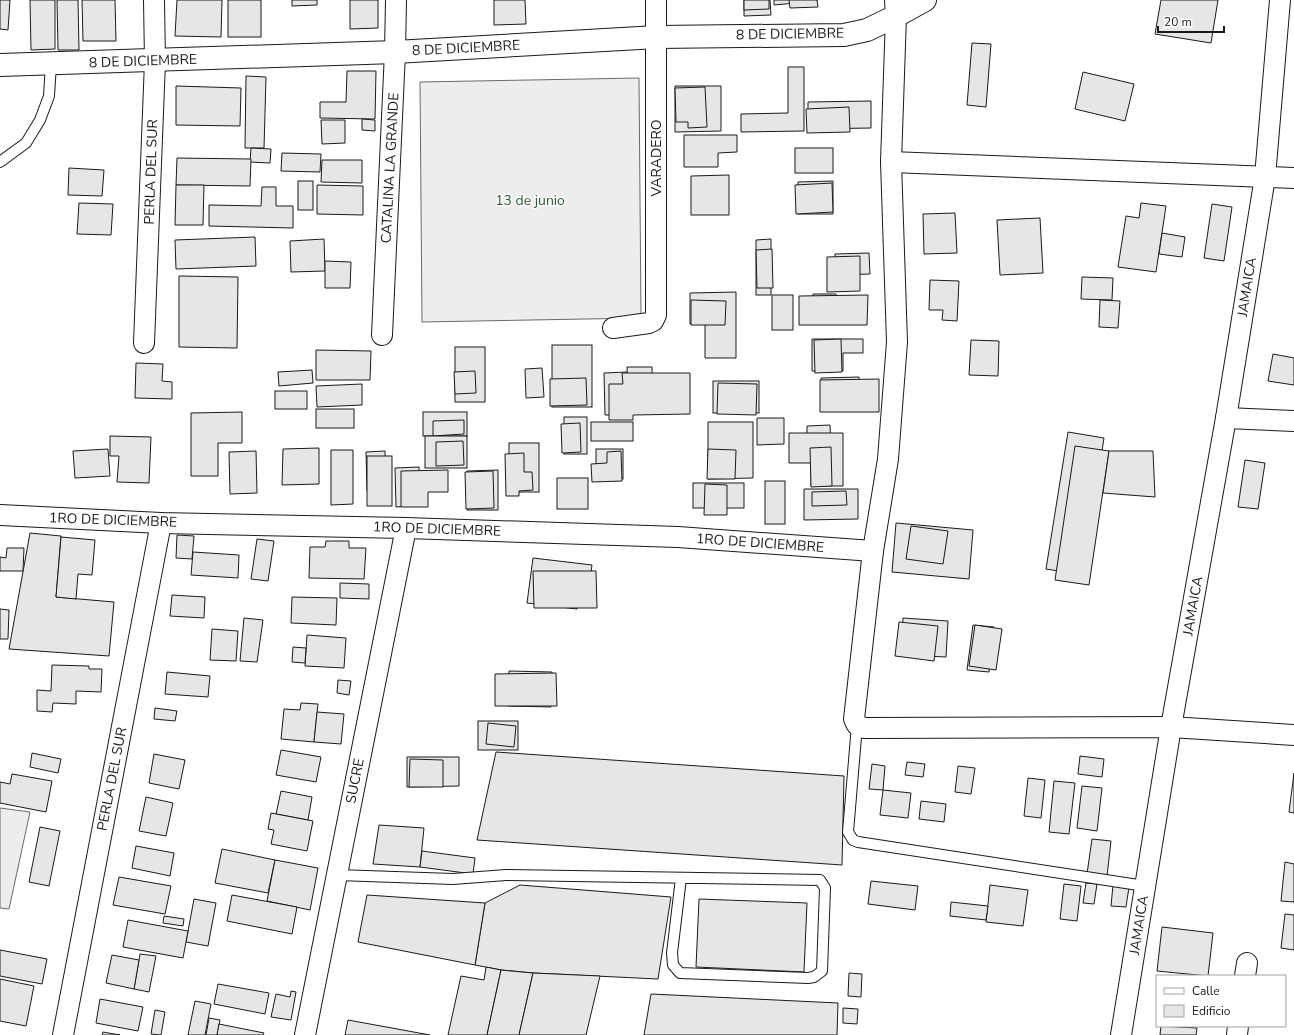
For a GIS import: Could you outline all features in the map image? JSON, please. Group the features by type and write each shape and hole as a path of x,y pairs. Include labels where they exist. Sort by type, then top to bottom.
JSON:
{"main road":[{"name":"8 DE DICIEMBRE","path":"0,65 395,52 657,37 844,35 867,30 896,8 925,0"}],"street":[{"name":"PERLA DEL SUR","path":"144,343 155,61 154,0"},
{"name":"CATALINA LA GRANDE","path":"382,335 396,0"},
{"name":"VARADERO","path":"613,328 649,323 653,321 656,315 656,0"},
{"name":"JAMAICA","path":"1121,1035 1171,727 1226,418 1265,177 1280,0"},
{"path":"896,8 891,162 897,342 888,459 873,551 854,718 857,726 864,728 1171,727 1294,735"},
{"path":"891,162 1294,178"},
{"path":"1226,418 1294,421"},
{"name":"1RO DE DICIEMBRE","path":"0,515 161,523 406,528 678,537 873,551"},
{"name":"PERLA DEL SUR","path":"63,1035 161,523"},
{"name":"SUCRE","path":"306,1035 406,528"}],"lane":[{"path":"0,162 26,143 40,120 49,96 51,64"},
{"path":"857,726 848,832 853,840 858,842 1146,886"},
{"path":"337,875 453,879 506,875 820,880 825,888 822,970 818,975 808,978 680,973 673,965 672,953 681,878"}],"shaded area":[{"name":"13 de junio","path":"639,78 641,318 422,322 420,82"},
{"path":"0,808 30,812 9,909 0,908"}],"building":[{"path":"0,0 10,0 8,30 0,29"},
{"path":"30,0 55,0 55,49 31,50"},
{"path":"57,0 78,0 79,50 58,50"},
{"path":"82,0 115,0 116,41 83,41"},
{"path":"177,0 222,0 221,37 175,36"},
{"path":"228,0 261,0 261,37 228,37"},
{"path":"292,0 317,0 317,5 292,6"},
{"path":"350,0 378,0 378,28 350,29"},
{"path":"494,0 525,0 526,24 494,25"},
{"path":"744,0 770,0 771,15 744,16"},
{"path":"744,0 769,0 769,9 744,10"},
{"path":"774,0 817,0 817,1 774,5"},
{"path":"789,0 817,0 818,7 790,8"},
{"path":"1161,0 1218,0 1211,43 1155,34"},
{"path":"972,43 991,44 986,107 967,105"},
{"path":"788,67 804,67 804,131 741,132 741,114 788,113"},
{"path":"347,71 376,71 375,119 320,118 320,102 346,102"},
{"path":"1083,72 1134,84 1125,121 1075,109"},
{"path":"246,76 266,77 264,148 245,148"},
{"path":"176,86 241,88 240,126 176,125"},
{"path":"675,86 721,86 721,131 675,132"},
{"path":"705,87 707,127 688,128 688,122 676,122 675,88"},
{"path":"871,101 871,128 808,129 808,102"},
{"path":"849,107 850,132 807,133 806,109"},
{"path":"362,119 375,120 375,131 362,130"},
{"path":"321,120 345,120 345,143 322,144"},
{"path":"684,135 737,135 737,152 718,153 718,167 684,167"},
{"path":"251,148 271,149 270,163 250,162"},
{"path":"795,148 833,148 833,173 795,173"},
{"path":"282,153 321,154 320,172 281,171"},
{"path":"177,158 251,159 250,186 176,185"},
{"path":"322,160 362,160 362,183 321,182"},
{"path":"69,168 104,170 102,196 68,195"},
{"path":"729,175 729,215 691,215 691,176"},
{"path":"298,181 313,181 313,210 298,210"},
{"path":"833,181 833,214 798,214 798,182"},
{"path":"832,183 833,212 796,214 795,185"},
{"path":"176,185 204,185 203,225 175,225"},
{"path":"317,185 363,186 363,215 317,214"},
{"path":"262,187 276,187 276,206 293,206 293,228 209,226 209,205 261,206"},
{"path":"79,203 113,204 111,235 77,234"},
{"path":"1141,203 1166,206 1156,272 1118,267 1126,216 1139,218"},
{"path":"1212,204 1232,207 1224,261 1204,258"},
{"path":"955,213 957,253 924,254 923,214"},
{"path":"1040,218 1043,273 1000,275 997,220"},
{"path":"1162,233 1185,237 1182,257 1159,254"},
{"path":"255,237 256,266 176,269 175,240"},
{"path":"324,239 325,271 291,272 290,241"},
{"path":"771,239 771,295 756,295 756,240"},
{"path":"772,249 773,288 757,288 756,250"},
{"path":"869,253 870,274 836,275 835,254"},
{"path":"860,256 860,291 827,292 827,257"},
{"path":"325,261 351,262 350,288 325,288"},
{"path":"179,276 238,277 237,348 179,347"},
{"path":"1082,277 1113,278 1112,300 1081,299"},
{"path":"930,280 959,281 957,321 942,320 943,310 929,310"},
{"path":"736,292 736,358 705,358 705,324 690,324 690,293"},
{"path":"813,294 836,294 837,323 814,324"},
{"path":"772,295 793,295 793,330 772,330"},
{"path":"868,295 867,325 799,325 799,296"},
{"path":"691,300 726,301 725,325 691,325"},
{"path":"1100,300 1120,301 1118,328 1099,327"},
{"path":"812,339 863,339 863,353 843,353 843,371 812,371"},
{"path":"841,339 842,372 815,373 814,340"},
{"path":"971,340 999,341 998,376 969,375"},
{"path":"552,345 592,345 592,407 552,407"},
{"path":"455,347 485,347 485,402 455,402"},
{"path":"316,350 371,351 370,380 316,380"},
{"path":"1273,354 1294,358 1294,385 1268,381"},
{"path":"136,363 163,364 162,381 172,382 172,399 135,398"},
{"path":"627,367 652,367 653,406 629,407"},
{"path":"542,368 544,397 526,398 525,369"},
{"path":"312,370 313,383 279,386 278,372"},
{"path":"475,371 476,393 455,394 454,372"},
{"path":"627,372 629,415 605,415 604,373"},
{"path":"622,373 690,373 690,414 633,415 633,420 609,420 609,384 623,384"},
{"path":"859,377 860,408 822,410 821,378"},
{"path":"586,378 587,405 550,406 550,379"},
{"path":"879,379 879,412 820,412 820,380"},
{"path":"713,381 759,381 759,413 713,413"},
{"path":"718,383 757,384 756,415 717,414"},
{"path":"362,384 362,405 317,407 316,386"},
{"path":"275,391 307,391 307,409 275,409"},
{"path":"316,409 354,409 354,428 316,428"},
{"path":"242,412 242,443 218,443 218,476 191,476 191,413"},
{"path":"423,412 467,412 467,436 423,436"},
{"path":"564,417 587,417 587,454 564,454"},
{"path":"757,418 784,418 784,444 757,445"},
{"path":"464,420 464,434 433,436 433,421"},
{"path":"591,422 633,422 633,441 591,441"},
{"path":"708,422 753,422 753,478 708,479"},
{"path":"580,423 581,452 562,453 561,424"},
{"path":"830,425 831,447 807,448 807,426"},
{"path":"1068,432 1104,438 1083,575 1046,569"},
{"path":"789,433 843,433 843,486 811,486 811,463 789,463"},
{"path":"110,436 151,437 149,483 117,482 119,456 110,456"},
{"path":"425,436 467,436 467,468 425,468"},
{"path":"463,441 464,465 436,466 436,442"},
{"path":"509,443 539,443 539,492 509,492"},
{"path":"1075,446 1109,451 1089,585 1055,580"},
{"path":"831,447 832,486 811,487 810,448"},
{"path":"319,448 319,484 282,485 283,449"},
{"path":"108,449 110,476 75,478 73,451"},
{"path":"596,449 623,449 623,479 596,479"},
{"path":"708,449 736,450 735,479 707,479"},
{"path":"331,450 353,450 353,504 331,505"},
{"path":"256,451 257,493 230,494 229,452"},
{"path":"385,451 386,491 367,491 366,452"},
{"path":"621,451 622,481 592,482 591,464 607,463 607,452"},
{"path":"1109,451 1153,451 1155,497 1103,493"},
{"path":"524,453 524,472 532,472 533,490 519,491 519,496 506,496 505,454"},
{"path":"367,456 392,456 392,506 367,506"},
{"path":"1245,460 1265,463 1258,509 1238,507"},
{"path":"419,467 420,505 396,507 395,468"},
{"path":"448,470 448,492 428,492 428,507 401,507 401,471"},
{"path":"498,470 498,510 467,510 467,471"},
{"path":"493,471 494,508 466,509 465,472"},
{"path":"557,478 588,478 588,509 557,509"},
{"path":"765,481 785,481 785,524 765,524"},
{"path":"693,483 744,483 744,508 693,508"},
{"path":"705,484 727,485 727,515 704,515"},
{"path":"804,489 858,489 858,519 804,520"},
{"path":"846,491 847,505 812,506 812,492"},
{"path":"896,523 973,530 969,579 892,572"},
{"path":"911,526 948,531 943,564 906,559"},
{"path":"30,533 61,536 56,597 114,602 109,656 9,649"},
{"path":"177,535 194,536 192,559 176,558"},
{"path":"61,537 95,540 92,575 78,574 76,599 56,597"},
{"path":"257,539 274,541 268,581 251,579"},
{"path":"326,541 349,541 349,548 366,548 364,579 309,578 310,547 325,547"},
{"path":"7,548 24,548 23,571 0,571 0,557 6,558"},
{"path":"193,552 239,555 238,578 191,575"},
{"path":"533,558 592,565 588,594 578,593 577,609 527,603"},
{"path":"533,571 596,571 597,608 534,608"},
{"path":"340,583 369,584 369,599 340,598"},
{"path":"172,595 205,597 204,618 170,616"},
{"path":"292,597 337,598 336,625 291,623"},
{"path":"0,609 9,610 8,639 0,639"},
{"path":"244,618 263,620 257,662 240,661"},
{"path":"903,618 948,621 946,657 901,655"},
{"path":"899,622 938,626 934,661 895,656"},
{"path":"973,625 994,627 989,672 967,670"},
{"path":"975,625 1002,629 996,670 969,666"},
{"path":"212,629 238,631 236,661 210,660"},
{"path":"307,635 346,638 344,668 305,666"},
{"path":"293,647 306,648 305,663 292,662"},
{"path":"52,665 89,666 89,669 102,669 101,692 76,691 76,704 53,703 52,712 37,711 37,690 51,691"},
{"path":"509,671 552,672 551,707 508,706"},
{"path":"167,672 210,676 208,697 165,694"},
{"path":"556,673 557,706 495,706 495,674"},
{"path":"338,680 351,681 349,695 337,693"},
{"path":"301,703 318,704 314,742 281,739 284,709 300,710"},
{"path":"155,708 177,711 175,721 154,719"},
{"path":"317,712 344,714 341,744 314,742"},
{"path":"478,721 518,721 518,750 478,750"},
{"path":"488,723 516,726 514,747 486,744"},
{"path":"281,750 321,757 316,782 276,775"},
{"path":"496,752 844,776 842,865 477,840"},
{"path":"32,753 61,759 58,773 30,767"},
{"path":"154,754 185,760 179,789 149,783"},
{"path":"1080,756 1104,759 1102,777 1078,774"},
{"path":"407,757 459,757 459,786 407,787"},
{"path":"410,759 443,760 443,787 409,787"},
{"path":"907,762 925,764 923,777 905,775"},
{"path":"872,764 885,766 883,790 869,789"},
{"path":"958,766 975,768 971,794 955,792"},
{"path":"1294,773 1294,813 1289,812"},
{"path":"12,774 52,781 46,812 0,803 0,782 10,784"},
{"path":"1028,778 1045,780 1041,818 1024,816"},
{"path":"1054,781 1075,783 1069,834 1049,832"},
{"path":"1082,786 1102,788 1097,831 1077,828"},
{"path":"883,790 911,793 908,818 880,815"},
{"path":"281,791 312,797 308,820 276,814"},
{"path":"146,797 173,803 166,836 139,831"},
{"path":"921,801 946,804 944,822 919,819"},
{"path":"271,813 313,821 307,851 271,844 274,830 268,829"},
{"path":"379,825 424,828 420,867 373,864"},
{"path":"40,827 60,831 49,886 29,882"},
{"path":"1092,839 1111,841 1107,876 1087,874"},
{"path":"136,846 174,853 170,876 132,868"},
{"path":"222,849 275,860 268,893 215,883"},
{"path":"422,851 475,858 473,874 420,867"},
{"path":"275,860 318,868 310,910 267,901"},
{"path":"1285,862 1294,864 1294,902 1281,901"},
{"path":"119,877 171,886 165,914 113,905"},
{"path":"871,881 918,886 915,910 868,904"},
{"path":"1086,883 1097,884 1094,904 1083,903"},
{"path":"1064,884 1081,886 1077,921 1060,919"},
{"path":"520,885 671,897 658,979 533,973 501,970 475,965 485,903"},
{"path":"990,885 1028,890 1023,926 986,922"},
{"path":"1113,885 1129,887 1126,907 1111,906"},
{"path":"232,895 297,907 292,934 227,921"},
{"path":"367,895 485,903 475,965 358,942"},
{"path":"194,899 216,903 208,946 186,942"},
{"path":"699,899 807,903 804,972 696,967"},
{"path":"951,902 988,906 986,920 950,916"},
{"path":"1285,914 1294,915 1294,950 1281,948"},
{"path":"164,916 184,919 183,926 163,923"},
{"path":"128,920 188,931 183,958 123,947"},
{"path":"1162,927 1213,933 1208,975 1157,971"},
{"path":"0,950 47,959 42,984 0,976"},
{"path":"140,954 156,956 149,992 134,989"},
{"path":"112,955 139,960 134,989 106,983"},
{"path":"486,967 501,970 487,1035 448,1035 461,976 484,980"},
{"path":"501,970 533,973 519,1035 487,1035"},
{"path":"533,973 600,976 586,1035 519,1035"},
{"path":"849,973 862,974 861,997 848,996"},
{"path":"0,979 34,986 26,1026 0,1021"},
{"path":"218,984 269,993 265,1014 214,1004"},
{"path":"291,991 296,992 291,1020 271,1017 276,994 290,997"},
{"path":"651,994 838,1003 837,1035 644,1035"},
{"path":"100,999 143,1007 138,1031 96,1023"},
{"path":"195,1001 211,1004 205,1035 188,1035"},
{"path":"843,1008 858,1009 857,1024 843,1023"},
{"path":"155,1010 165,1012 161,1035 151,1034"},
{"path":"209,1018 220,1020 217,1035 206,1035"},
{"path":"348,1020 430,1035 345,1035"},
{"path":"219,1024 264,1033 263,1035 217,1035"},
{"path":"1161,1027 1197,1028 1196,1035 1160,1035"},
{"path":"103,1032 120,1035 102,1035"}]}
